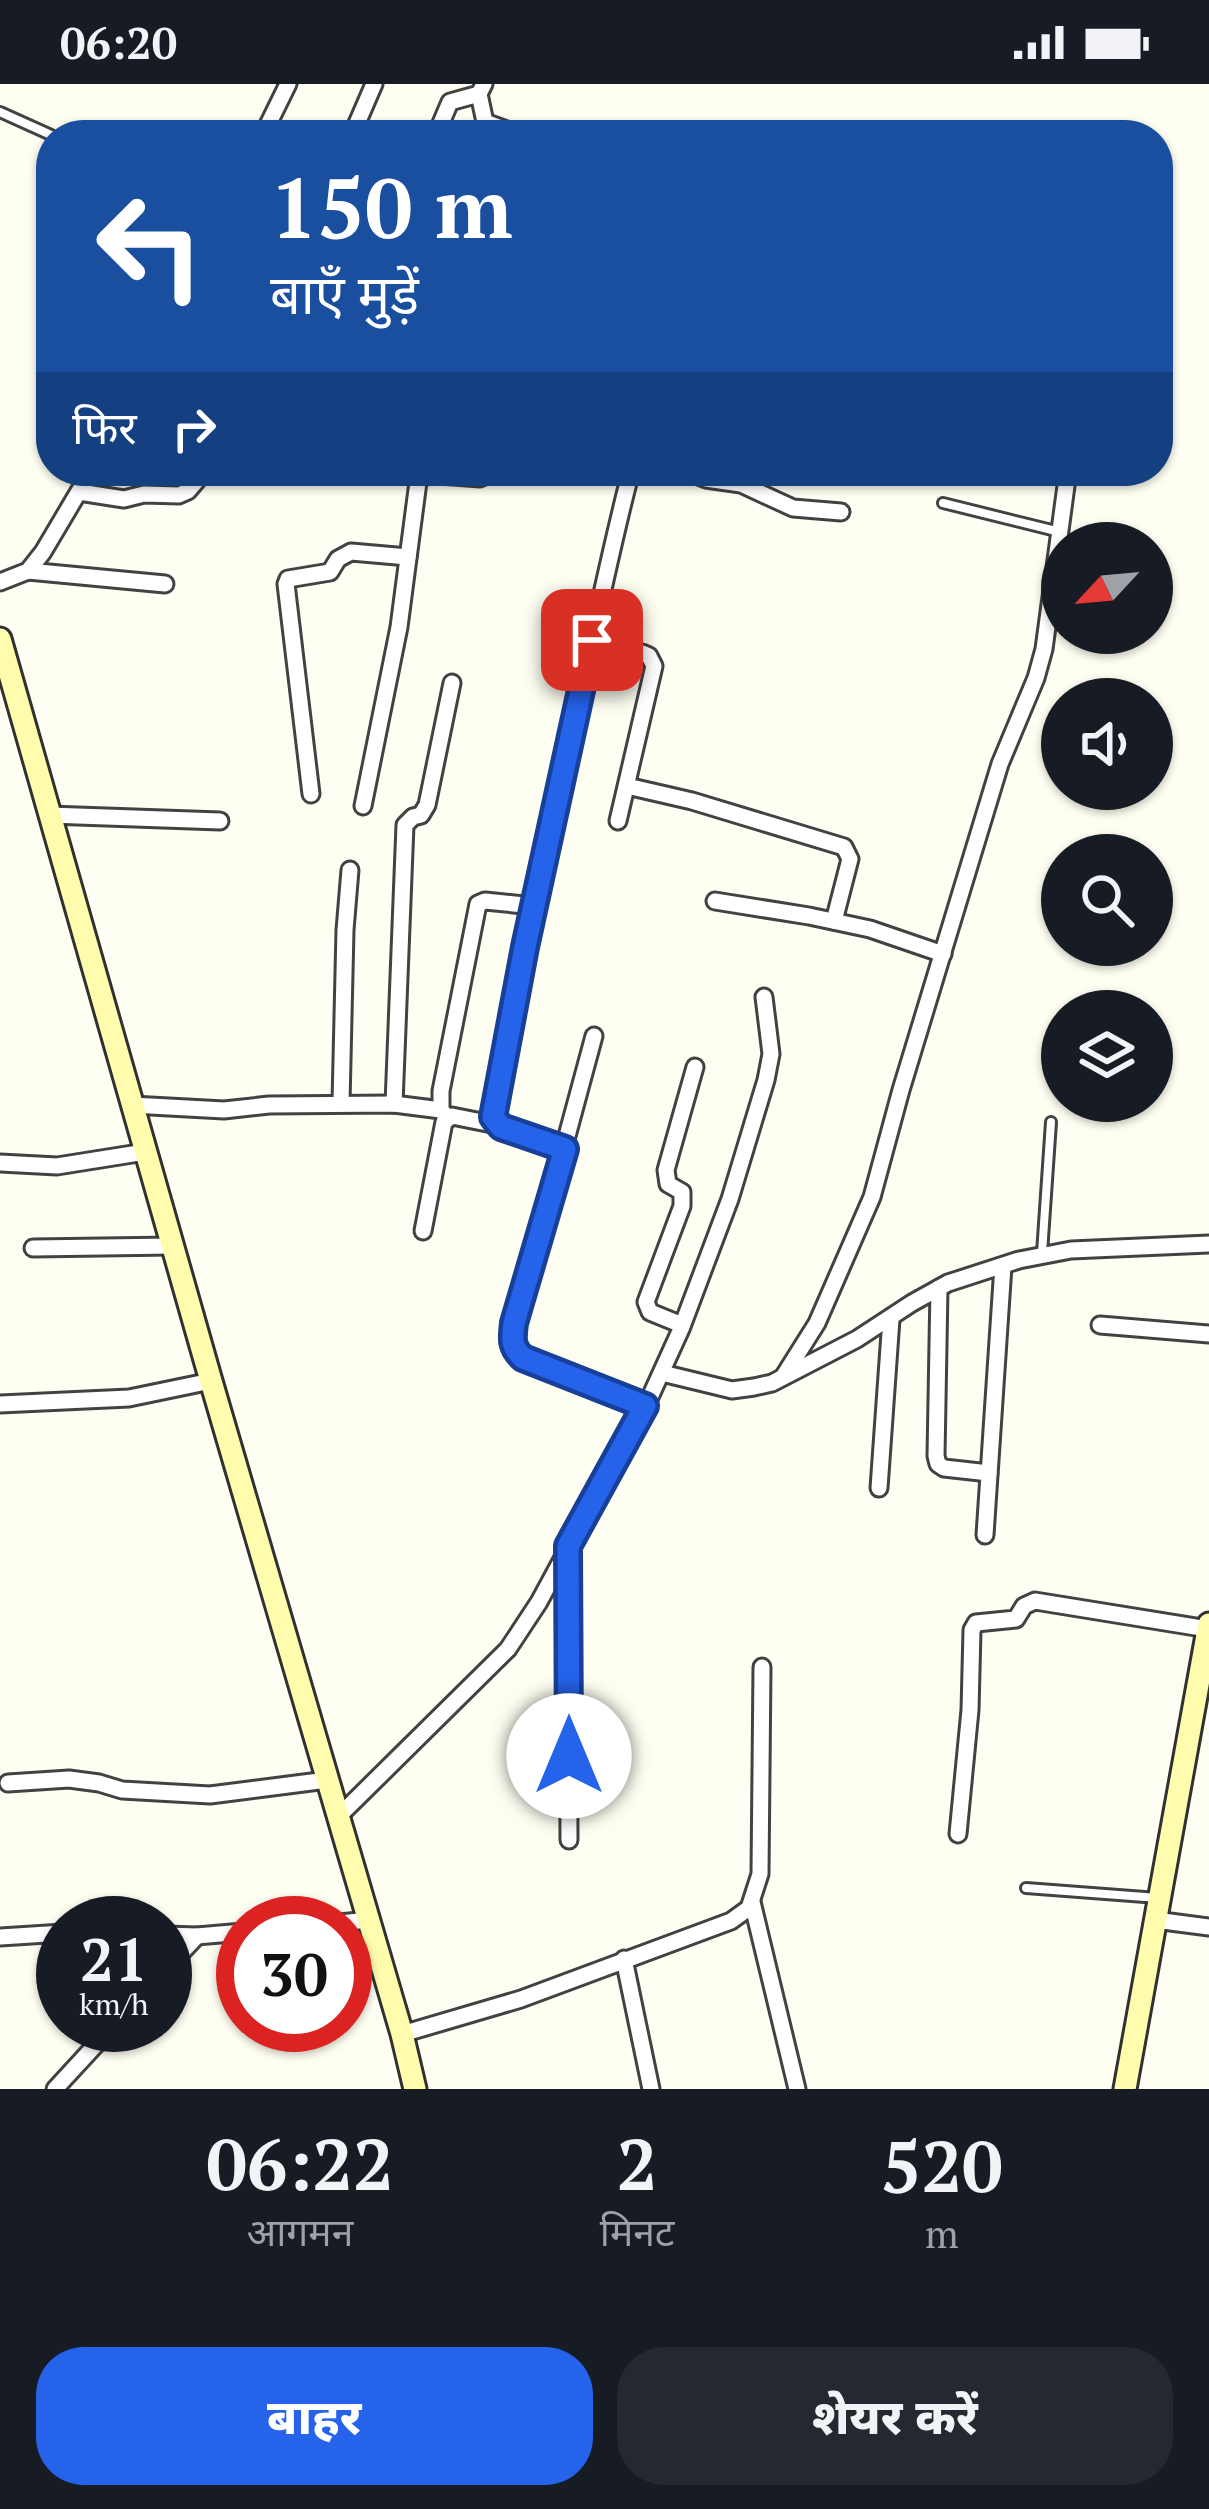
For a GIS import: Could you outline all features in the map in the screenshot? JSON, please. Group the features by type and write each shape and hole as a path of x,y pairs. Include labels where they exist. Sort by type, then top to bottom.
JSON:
{"main road":[{"path":"0,639 361,1896"},
{"path":"1125,2089 1208,1627"},
{"path":"372,1934 415,2089"}],"street":[{"path":"270,120 288,84"},
{"path":"358,120 374,84"},
{"path":"442,120 450,102 481,89 485,120"},
{"path":"28,572 82,486"},
{"path":"79,491 124,499 179,495 192,486"},
{"path":"363,806 386,701 420,486"},
{"path":"497,1125 495,1104 534,906 627,486"},
{"path":"745,486 793,508 841,512"},
{"path":"1062,522 1067,486"},
{"path":"311,794 286,584 289,579 325,575 342,555 351,552 408,557"},
{"path":"0,582 28,572 165,584"},
{"path":"592,640 642,653 653,661 618,820"},
{"path":"783,1377 817,1323 872,1197 1000,764 1043,654"},
{"path":"394,1104 403,835 408,820 421,815 427,805 452,683"},
{"path":"627,786 844,847 850,859 834,921"},
{"path":"49,815 220,821"},
{"path":"341,1103 350,870"},
{"path":"715,901 870,929 943,954"},
{"path":"423,1231 444,1122 441,1091 478,904 534,906"},
{"path":"338,1817 508,1649 539,1602 645,1406 730,1199 766,1080 771,1054 764,998"},
{"path":"594,1036 512,1340 514,1351 523,1358 645,1406"},
{"path":"682,1325 650,1312 646,1302 682,1206 682,1192 668,1184 666,1170 695,1067"},
{"path":"132,1105 224,1110 394,1104 497,1125 565,1149"},
{"path":"0,1163 57,1166 145,1152"},
{"path":"662,1373 733,1390 772,1383 939,1288 1003,1266 1071,1250 1209,1244"},
{"path":"33,1248 172,1246"},
{"path":"985,1534 1003,1266"},
{"path":"939,1288 938,1464 989,1473"},
{"path":"879,1488 891,1319"},
{"path":"1100,1325 1209,1334"},
{"path":"0,1405 129,1398 211,1381"},
{"path":"568,1546 569,1840"},
{"path":"958,1834 976,1623 1016,1619 1024,1606 1035,1601 1208,1627"},
{"path":"402,2034 521,1999 731,1921 749,1908 760,1874 762,1667"},
{"path":"8,1783 69,1779 122,1790 210,1795 327,1780"},
{"path":"752,1902 797,2089"},
{"path":"1157,1909 1203,1926"},
{"path":"192,1936 216,1934"},
{"path":"0,1937 36,1935"},
{"path":"192,1941 197,1936"},
{"path":"624,1959 651,2089"},
{"path":"55,2089 89,2052"}],"lane":[{"path":"0,112 36,128"},
{"path":"943,502 1041,528"},
{"path":"1042,1254 1051,1122"},
{"path":"1026,1888 1157,1909"}],"route":[{"path":"569,1756 568,1546 645,1406 514,1351 514,1323 565,1149 501,1127 493,1117 592,640"}]}
